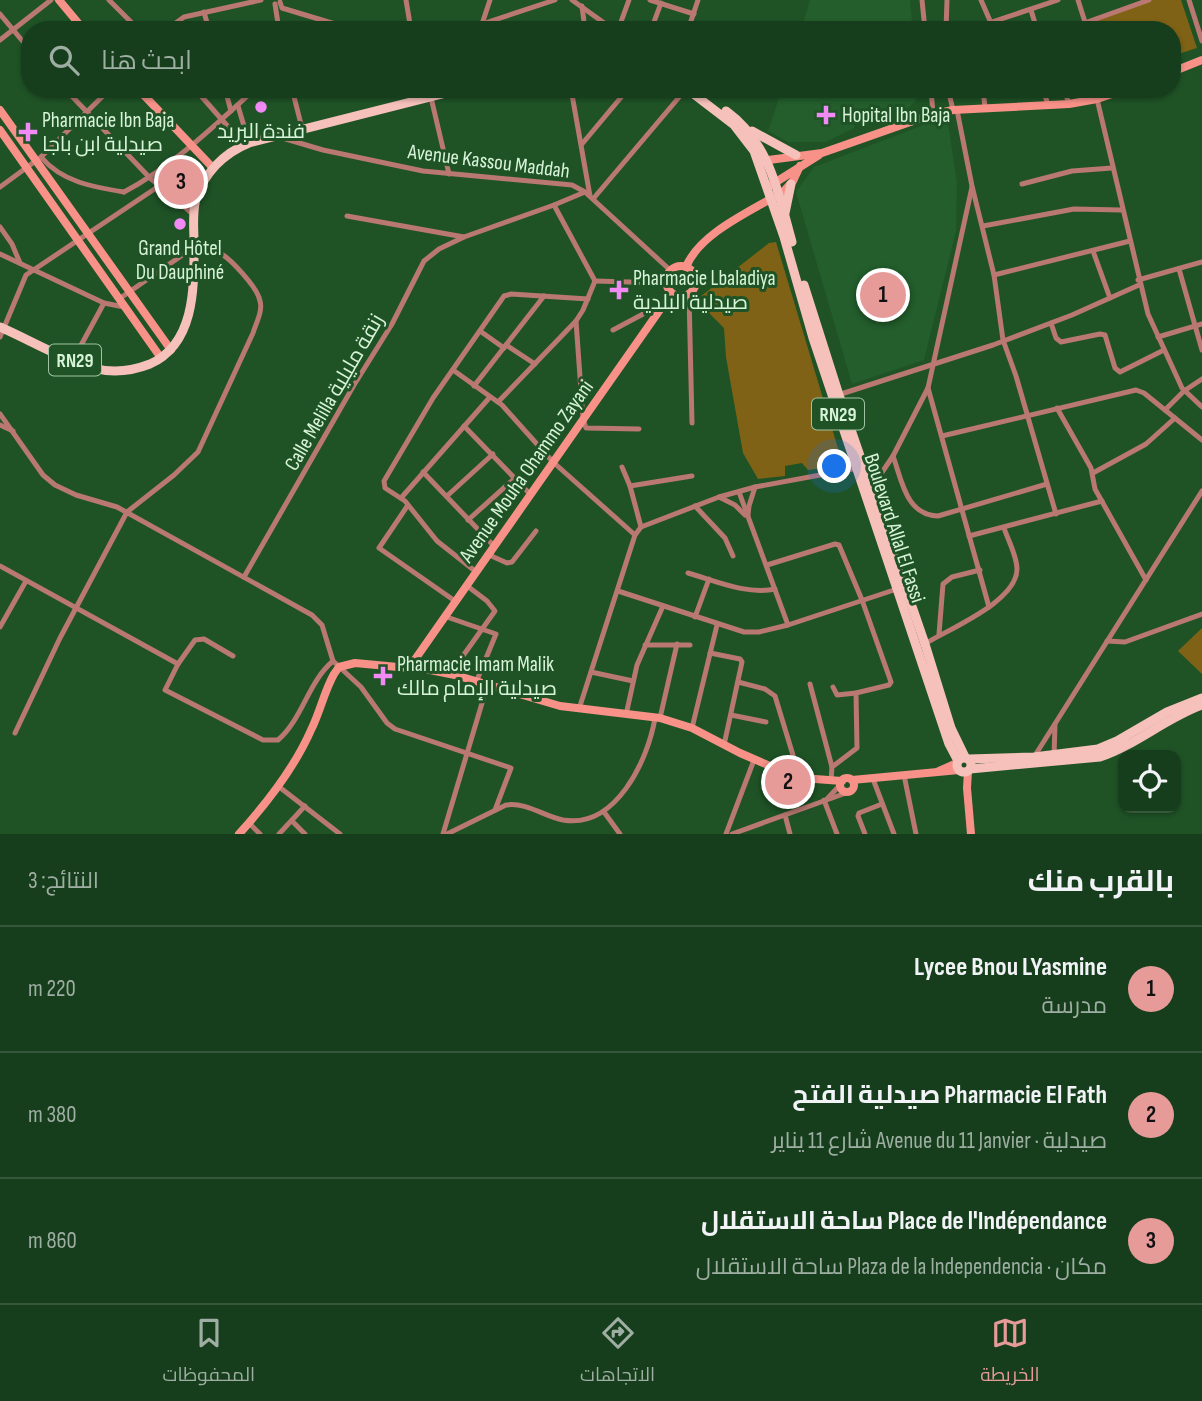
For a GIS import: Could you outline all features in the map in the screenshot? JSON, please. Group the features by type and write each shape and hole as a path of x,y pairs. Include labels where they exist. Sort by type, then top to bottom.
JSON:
{"main road":[{"name":"RN29","path":"1,330 73,360 106,370 136,368 158,360 179,341 190,307 194,215 200,190 213,168 227,155 246,144 412,98"},
{"name":"Boulevard Allal El Fassi","path":"699,98 741,132 762,161"},
{"name":"Boulevard Allal El Fassi","path":"708,98 748,129 757,142 858,468 869,491 897,589 921,646"},
{"path":"748,129 796,155"},
{"path":"784,215 791,184"},
{"name":"Boulevard Allal El Fassi","path":"775,197 784,215 836,396 963,765"},
{"path":"963,765 1054,758 1103,748 1167,712 1202,698"},
{"path":"963,765 1034,757 1094,758 1110,753 1202,705"}],"street":[{"path":"25,21 51,0"},
{"path":"71,0 61,3 77,21"},
{"path":"109,0 130,21"},
{"path":"178,21 184,17 261,0"},
{"path":"406,0 410,21"},
{"path":"485,21 491,0"},
{"path":"499,21 555,0"},
{"path":"572,0 603,21"},
{"path":"620,21 629,0"},
{"path":"650,0 694,14"},
{"path":"691,21 698,0"},
{"path":"922,0 924,21"},
{"path":"946,21 947,0"},
{"path":"981,0 987,21"},
{"path":"1000,21 1034,6 1058,0"},
{"path":"1078,0 1085,21"},
{"path":"1088,21 1149,0"},
{"path":"1189,0 1202,41"},
{"path":"277,2 278,21"},
{"path":"277,2 282,8 325,21"},
{"path":"656,21 666,3"},
{"path":"582,6 584,21"},
{"path":"204,12 206,21"},
{"path":"0,14 21,40"},
{"path":"0,40 21,24"},
{"path":"1181,68 1202,60"},
{"path":"74,98 150,178 194,215"},
{"path":"0,187 38,159 101,98"},
{"path":"146,98 213,168"},
{"path":"203,98 246,144"},
{"path":"227,98 231,111"},
{"path":"124,192 150,178 246,98"},
{"path":"294,98 302,128"},
{"path":"431,98 449,174"},
{"path":"573,98 590,196"},
{"path":"582,144 620,98"},
{"path":"590,196 679,98"},
{"path":"932,98 933,114"},
{"path":"951,98 994,275 1003,340 1056,514"},
{"path":"984,98 985,108"},
{"path":"1046,98 1048,105"},
{"path":"1067,98 1069,104"},
{"path":"771,185 822,153 933,114 955,110 1069,104 1100,98"},
{"path":"1097,99 1121,210 1148,314 1184,391 1202,407"},
{"path":"238,106 246,144"},
{"path":"0,110 38,159 171,350"},
{"path":"0,130 122,303 158,360"},
{"name":"Avenue Kassou Maddah","path":"276,136 353,157 449,174 572,185 590,196 670,270"},
{"path":"762,161 822,153"},
{"path":"38,159 61,175 124,192 133,203"},
{"path":"686,267 696,249 791,184 800,166"},
{"path":"1023,184 1072,171 1112,168"},
{"path":"1,330 23,279 159,186"},
{"path":"869,491 893,456 928,388 972,186"},
{"name":"Calle Melilla زنقة مليلية","path":"244,577 354,385 393,324 426,258 464,237 554,205 590,196"},
{"path":"498,402 576,321 595,281 554,205"},
{"path":"983,226 1074,209 1121,210"},
{"path":"346,216 464,237"},
{"path":"0,227 12,244 20,263"},
{"path":"994,275 1130,241"},
{"path":"15,733 127,512 198,452 260,313 261,302 257,293 228,259 218,251 194,247 129,292 122,303"},
{"path":"1093,251 1110,298"},
{"path":"0,254 104,303 122,303"},
{"path":"836,396 1051,323 1110,298 1139,282 1202,262"},
{"path":"678,266 686,267 696,278 695,288 689,295 680,297 671,294 666,284 670,270 678,266"},
{"path":"1179,269 1202,350"},
{"path":"595,281 666,284"},
{"name":"Avenue Mouha Ohammo Zayani","path":"409,668 671,294"},
{"path":"475,572 436,541 408,505 386,488 384,481 411,430 506,295 588,299"},
{"path":"689,295 692,423"},
{"path":"474,386 544,296"},
{"path":"613,330 665,302"},
{"path":"73,360 104,303"},
{"path":"576,321 583,419 586,428 639,429"},
{"path":"1051,323 1056,338 1061,342 1105,335 1115,369 1120,372 1164,350"},
{"path":"1158,337 1202,324"},
{"path":"480,331 534,364"},
{"path":"453,370 498,402 553,462 635,535"},
{"path":"1165,410 1184,391 1202,379"},
{"path":"928,388 989,607"},
{"path":"942,436 1136,390 1144,393 1202,440"},
{"path":"401,498 490,397"},
{"path":"1057,408 1093,473 1093,486 1146,580"},
{"path":"0,414 49,481 63,490 105,501 127,512 318,620 336,664 368,695 390,726 512,768 495,810"},
{"path":"1093,473 1146,444 1175,418"},
{"path":"0,425 13,431"},
{"path":"464,426 530,494"},
{"path":"447,496 493,454"},
{"path":"893,456 911,504 922,513 938,516 1047,484"},
{"path":"622,467 630,485 640,527"},
{"path":"579,709 635,535 640,527 719,497 755,487 858,468"},
{"path":"423,472 493,545"},
{"path":"630,485 692,476"},
{"path":"468,520 515,478"},
{"path":"748,518 748,506 755,487"},
{"path":"1034,757 1202,491"},
{"path":"739,492 788,625"},
{"path":"719,497 735,505 748,518"},
{"path":"970,536 1102,501"},
{"path":"1194,504 1202,509"},
{"path":"408,505 379,548 455,601"},
{"path":"695,506 725,538 733,556"},
{"path":"921,646 989,607 1007,593 1017,571 1004,528"},
{"path":"488,554 508,563 512,562 536,531"},
{"path":"767,565 837,544 862,600 891,684 837,695 833,687"},
{"path":"0,566 178,664"},
{"path":"939,634 943,584 952,577 980,570"},
{"path":"688,573 762,592 775,589"},
{"path":"695,617 709,579"},
{"path":"0,627 26,581"},
{"path":"450,674 495,614 495,608 466,585"},
{"path":"618,591 718,625 744,632 759,632 897,589"},
{"path":"626,715 633,681 645,645 663,606"},
{"path":"1107,641 1125,642 1202,614"},
{"path":"444,616 496,635 477,680"},
{"path":"692,728 718,625"},
{"path":"233,656 204,639 198,639 178,664 165,690 263,740 278,740 286,733 319,676 336,664 355,663 450,674 560,706 658,718 692,728 754,760 799,775 847,785"},
{"path":"645,645 690,645"},
{"path":"445,834 495,810 515,804 561,820 604,811 618,799 646,754 677,645"},
{"path":"710,653 742,660 724,745"},
{"path":"239,834 278,786 310,732 336,664"},
{"path":"591,672 633,681"},
{"path":"738,682 765,689 775,696 799,775"},
{"path":"445,834 488,683"},
{"path":"810,684 832,767 831,781"},
{"path":"832,767 858,748 856,693"},
{"path":"731,715 766,722"},
{"path":"1054,758 1055,724"},
{"path":"726,834 754,760"},
{"path":"732,834 826,799 847,785 963,765 971,834"},
{"path":"904,775 916,834"},
{"path":"870,780 894,834"},
{"path":"278,786 340,834"},
{"path":"826,799 837,834"},
{"path":"865,834 859,813 882,804"},
{"path":"279,834 305,806"},
{"path":"604,811 621,834"},
{"path":"785,816 790,834"},
{"path":"292,821 306,834"},
{"path":"249,823 260,834"}],"shaded area":[{"path":"810,0 910,0 912,21 804,21"},
{"path":"1147,0 1181,0 1197,48 1181,53 1181,21 1088,21"},
{"name":"Hopital Ibn Baja","path":"779,98 916,98 907,109 890,118 885,112 855,123 854,128 826,142 788,142 768,131"},
{"path":"947,116 957,183 956,231 924,360 852,384 796,192 814,167"},
{"path":"776,242 843,465 808,470 802,463 785,466 785,476 758,479 743,453 726,357 724,328 696,300 769,243"},
{"path":"1202,628 1202,674 1178,651"}],"place":[{"name":"فندة البريد","path":"261,107"},
{"name":"Hopital Ibn Baja","path":"826,115"},
{"name":"Pharmacie Ibn Baja صيدلية ابن باجا","path":"28,132"},
{"name":"Place de l'Indépendance ساحة الاستقلال","path":"181,182"},
{"name":"Grand Hôtel Du Dauphiné","path":"180,224"},
{"name":"Pharmacie Lbaladiya صيدلية البلدية","path":"619,290"},
{"name":"Lycee Bnou LYasmine","path":"883,295"},
{"name":"Pharmacie Imam Malik صيدلية الإمام مالك","path":"383,676"},
{"name":"Pharmacie El Fath صيدلية الفتح","path":"788,782"}]}
